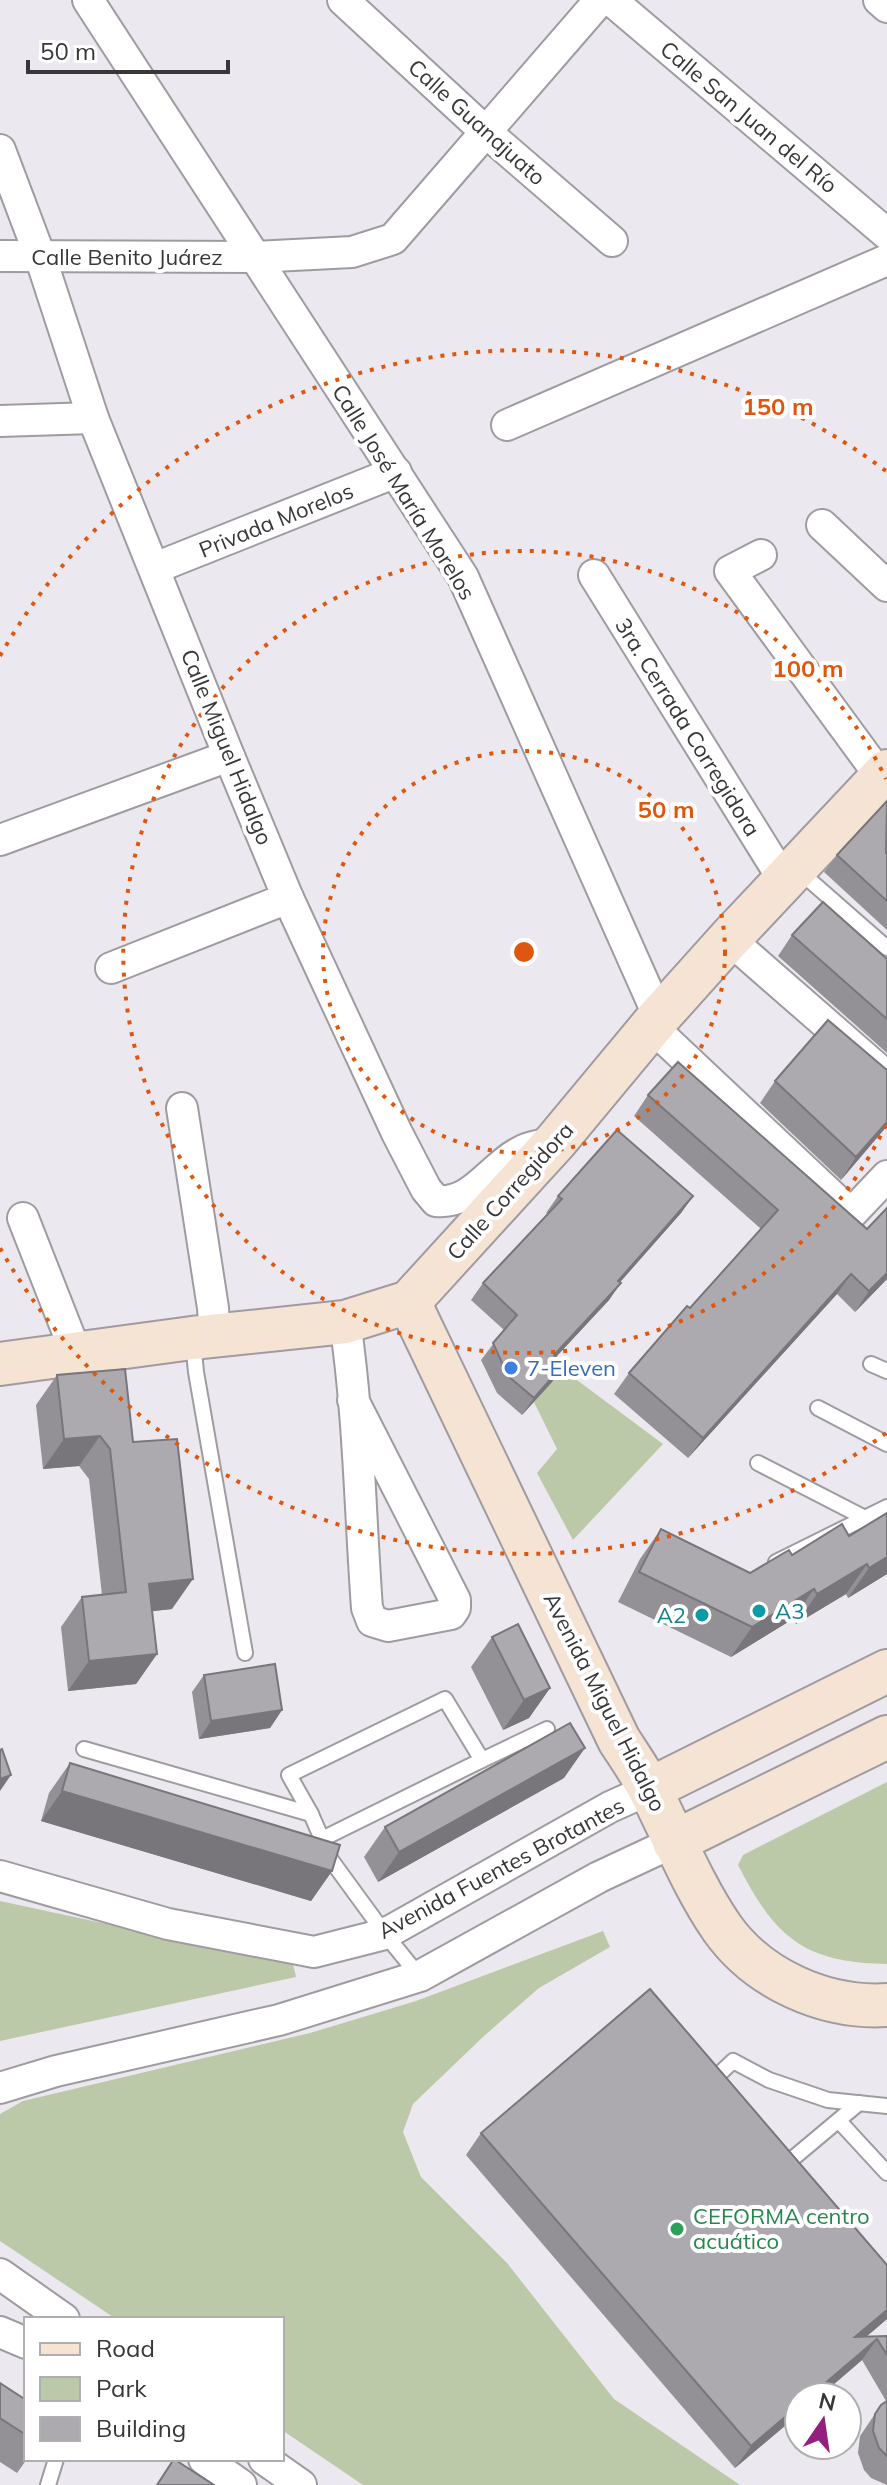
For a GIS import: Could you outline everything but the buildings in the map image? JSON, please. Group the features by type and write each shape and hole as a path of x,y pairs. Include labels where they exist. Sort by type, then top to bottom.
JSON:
{"street":[{"name":"Calle José María Morelos","path":"88,0 463,577 655,1022"},
{"name":"Calle Guanajuato","path":"343,0 487,133 612,241"},
{"name":"Calle Benito Juárez","path":"0,256 254,257 352,252 393,239 600,0"},
{"name":"Calle San Juan del Río","path":"611,0 887,234"},
{"path":"879,0 887,7"},
{"name":"Calle Miguel Hidalgo","path":"0,150 40,256 93,418 229,756 288,898 426,1189 436,1201 451,1202 469,1193 521,1151 556,1141"},
{"path":"507,425 887,260"},
{"path":"0,421 93,418"},
{"name":"Privada Morelos","path":"155,568 396,472"},
{"path":"822,525 887,586"},
{"path":"761,555 730,571 884,774"},
{"name":"3ra. Cerrada Corregidora","path":"594,575 789,873"},
{"path":"0,840 229,756"},
{"name":"Calle Corregidora","path":"409,1302 556,1141 729,939 884,774"},
{"path":"111,968 288,898"},
{"path":"729,939 887,1077"},
{"path":"655,1022 851,1214 887,1176"},
{"path":"182,1108 204,1337"},
{"path":"23,1218 76,1353"},
{"path":"0,1364 345,1322 409,1302"},
{"name":"Avenida Miguel Hidalgo","path":"409,1302 619,1740 650,1789 674,1842 723,1929 759,1967 831,2002 887,2005"},
{"path":"345,1322 351,1364 353,1400 367,1608 372,1621 388,1626 451,1614 455,1600 353,1400"},
{"name":"Avenida Fuentes Brotantes","path":"0,1876 168,1924 314,1952 385,1934 610,1807 887,1671"},
{"path":"0,2088 56,2071 279,2020 420,1976 599,1877 887,1737"},
{"path":"0,2274 61,2317"},
{"path":"0,2332 24,2342"},
{"path":"207,2461 241,2485"},
{"path":"267,2461 301,2485"}],"lane":[{"path":"789,873 887,948"},
{"path":"204,1337 196,1372 245,1653"},
{"path":"871,1364 887,1371"},
{"path":"818,1408 887,1444"},
{"path":"758,1463 865,1518"},
{"path":"766,1567 887,1507"},
{"path":"420,1976 331,1860 311,1814 289,1775 445,1699 482,1760"},
{"path":"322,1839 547,1729"},
{"path":"84,1749 311,1814"},
{"path":"732,2100 713,2080 733,2061 769,2080 828,2100 887,2106"},
{"path":"802,2172 786,2155 839,2121 859,2103"},
{"path":"839,2121 887,2172"},
{"path":"48,2485 55,2461"}],"green space":[{"path":"558,1366 663,1444 573,1540 537,1473 557,1449 534,1402"},
{"path":"887,1782 887,1964 833,1958 813,1951 779,1928 765,1911 738,1865 743,1855"},
{"path":"0,1901 293,1964 296,1977 0,2041"},
{"path":"603,1931 610,1947 539,1988 484,2036 413,2104 403,2132 421,2177 507,2263 614,2399 740,2485 363,2485 284,2431 284,2317 113,2317 0,2241 0,2114 23,2101 310,2033 416,2001"}],"place":[{"name":"7-Eleven","path":"511,1368"},
{"name":"A3","path":"759,1611"},
{"name":"A2","path":"702,1615"},
{"name":"CEFORMA centro acuático","path":"677,2229"}]}
